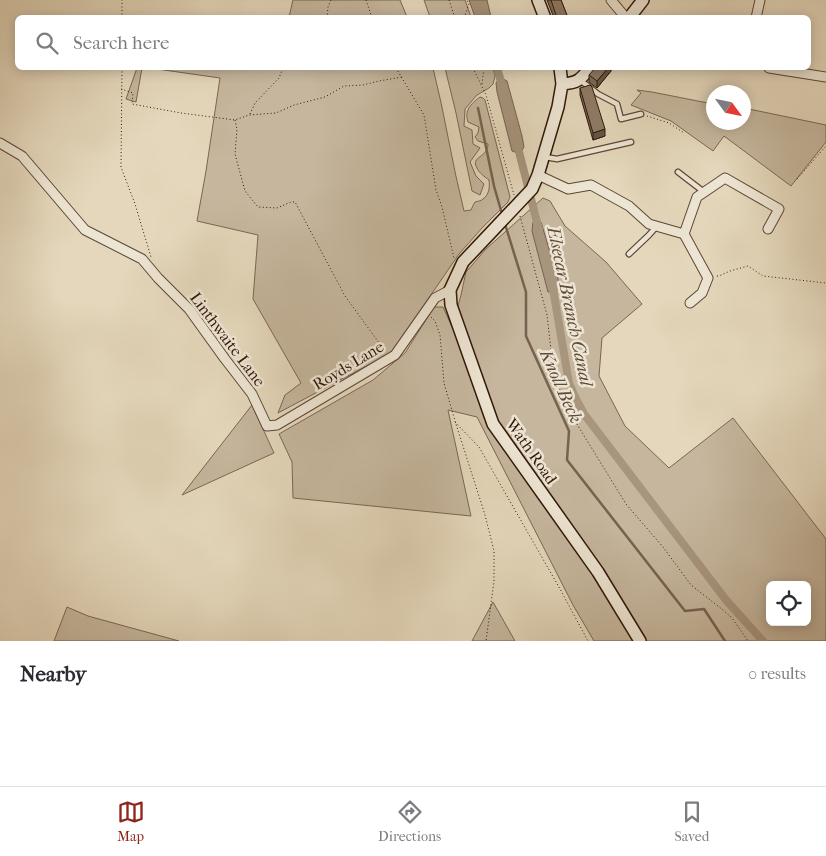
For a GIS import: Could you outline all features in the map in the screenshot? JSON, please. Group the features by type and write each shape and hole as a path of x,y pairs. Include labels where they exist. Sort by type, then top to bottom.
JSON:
{"main road":[{"path":"538,0 544,15"},
{"path":"630,15 643,0"},
{"path":"450,290 463,262 532,189 558,107 562,84 560,70"},
{"path":"562,84 580,80 588,70"},
{"name":"Wath Road","path":"450,290 451,305 493,424 598,572 640,641"}],"street":[{"path":"611,0 624,15"},
{"path":"757,15 760,0"},
{"path":"782,70 826,77"},
{"name":"Linthwaite Lane","path":"0,144 22,156 85,230 142,259 189,309 252,394 267,426"},
{"path":"538,175 568,189 591,185 629,206 649,224 684,234 708,278 702,292 690,303"},
{"path":"684,234 698,197 725,178 779,209 768,229"},
{"name":"Royds Lane","path":"267,426 277,425 395,355 435,298 450,290"}],"lane":[{"path":"580,80 598,94 617,104 622,119 641,114"},
{"path":"544,156 556,159 631,142"},
{"path":"678,172 704,192"},
{"path":"629,254 656,227"}],"path":[{"path":"122,0 122,15"},
{"path":"327,15 331,0"},
{"path":"366,0 371,15"},
{"path":"449,0 454,15"},
{"path":"465,15 469,4 468,0"},
{"path":"122,70 121,167 135,204 152,260"},
{"path":"249,115 255,103 278,78 282,70"},
{"path":"397,70 424,115 436,190 442,207 457,274"},
{"path":"474,70 486,95 548,315 553,368 563,400 626,504 691,585 728,614 748,641"},
{"path":"482,86 484,70"},
{"path":"122,89 133,94 132,104 235,120 249,115 276,113 294,105 325,97 344,86 363,85 402,77"},
{"path":"641,114 669,123 684,133"},
{"path":"235,120 237,129 235,154 246,190 258,207 277,208 295,202 345,296 389,359"},
{"path":"797,179 826,146"},
{"path":"713,274 719,276 748,266 764,276 826,283"},
{"path":"425,312 436,321 440,335 444,383 454,421 485,515 494,551 494,581 486,641"},
{"path":"454,421 479,448 588,641"}],"shaded area":[{"path":"293,0 400,0 406,15 289,15"},
{"path":"424,0 465,0 470,15 429,15"},
{"path":"469,0 487,0 491,15 474,15"},
{"path":"136,70 142,70 136,102 126,99"},
{"path":"164,70 433,70 464,211 471,210 475,202 485,197 489,188 489,180 479,172 475,164 477,159 487,149 488,144 478,141 475,137 479,127 468,122 467,118 469,108 480,97 485,100 510,197 508,202 459,254 391,353 278,413 285,395 301,383 253,299 258,235 197,221 220,78"},
{"path":"445,70 494,70 495,76 493,84 477,95 465,109 464,126 472,130 473,144 480,148 470,162 476,176 484,184 480,195 472,191"},
{"path":"500,77 507,81 522,136 524,147 520,154 512,151 497,92 496,83"},
{"path":"637,90 706,103 706,130 751,130 751,109 826,125 826,142 791,186 724,136 713,151 671,121 631,105 641,93"},
{"path":"543,198 550,201 565,226 606,262 642,304 602,338 599,376 625,426 669,468 733,418 826,539 826,641 594,641 573,605 477,417 448,410 471,516 293,498 292,462 279,434 373,380 405,353 434,307 443,307 452,327 466,272 486,249"},
{"path":"533,222 541,222 561,289 548,292 532,231"},
{"path":"252,405 274,453 182,495"},
{"path":"493,602 515,641 472,641"},
{"path":"67,607 88,616 179,641 54,641"}],"building":[{"path":"551,0 561,0 567,15 556,15"},
{"path":"593,70 606,70 597,81 589,75"},
{"path":"590,85 605,129 593,133 580,88"}],"waterway":[{"name":"Elsecar Branch Canal","path":"498,70 502,85"},
{"name":"Knoll Beck","path":"478,108 494,186 502,214"},
{"name":"Elsecar Branch Canal","path":"517,144 539,230"},
{"name":"Knoll Beck","path":"505,224 526,292 526,336 569,431 567,460 685,611 704,609 725,641"},
{"name":"Elsecar Branch Canal","path":"552,283 569,383 584,414 726,600 763,641"}]}
